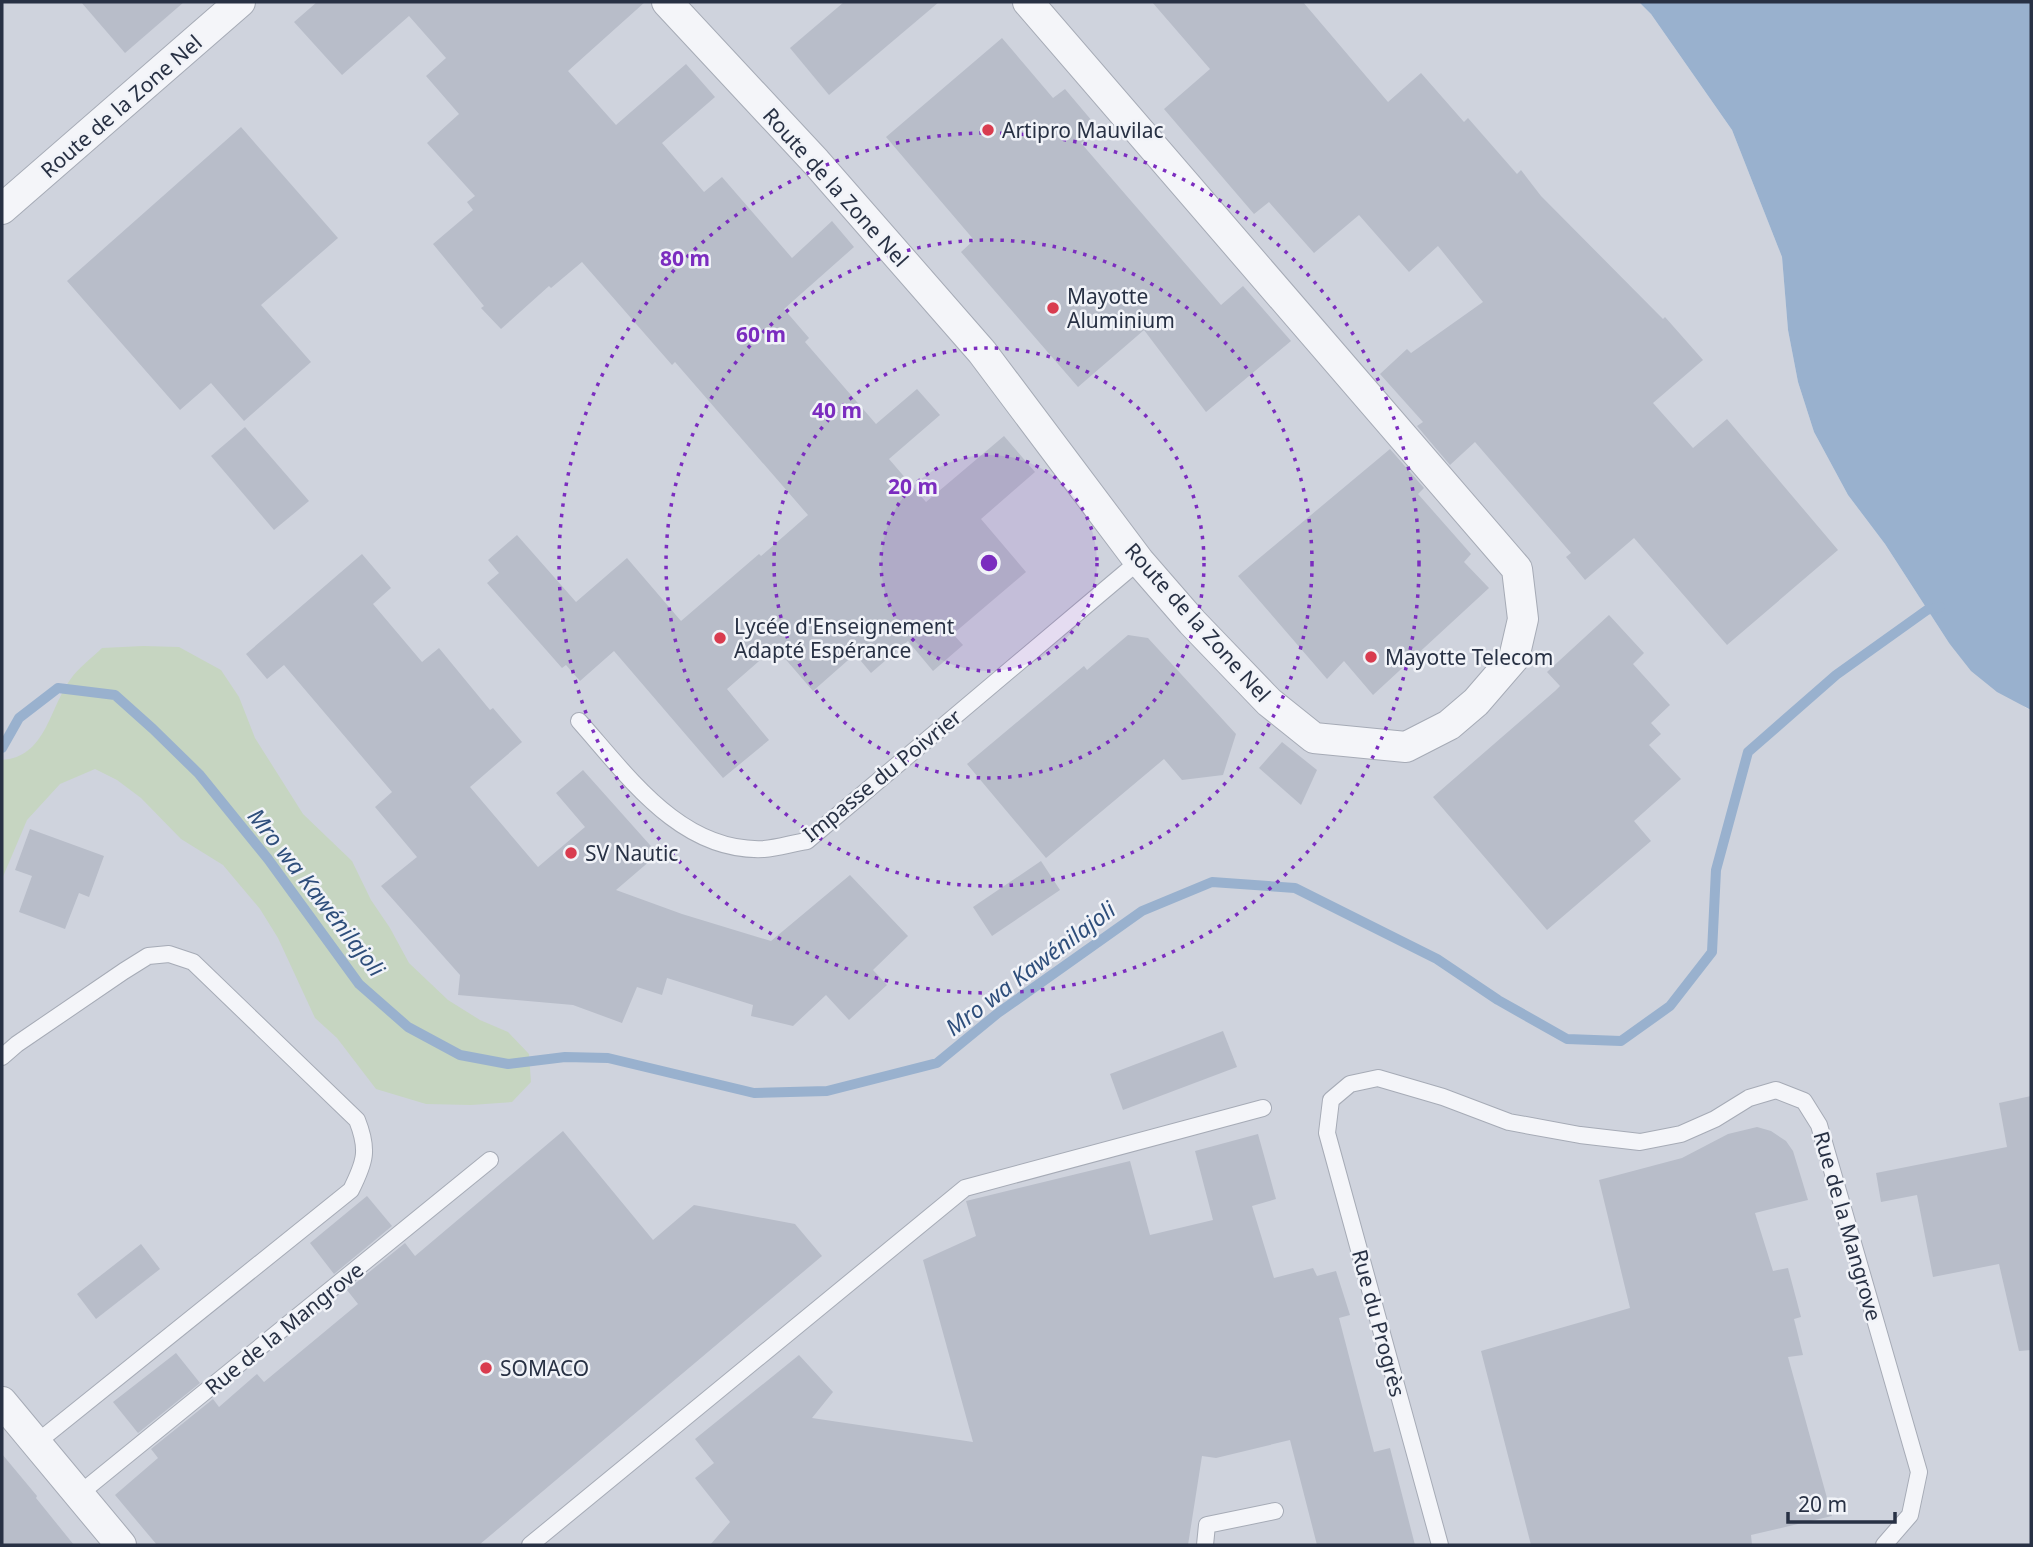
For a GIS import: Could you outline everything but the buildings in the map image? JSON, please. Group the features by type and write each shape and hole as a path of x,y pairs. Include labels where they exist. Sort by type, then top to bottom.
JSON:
{"street":[{"name":"Route de la Zone Nel","path":"2,209 240,2"},
{"name":"Route de la Zone Nel","path":"667,2 816,162 982,352 1139,561 1192,622 1269,702 1314,738 1406,747 1449,725 1476,702 1514,658 1523,618 1517,569 1028,2"},
{"path":"2,1402 121,1545"}],"lane":[{"name":"Impasse du Poivrier","path":"579,721 649,800 683,825 720,844 764,849 807,841 1139,561"},
{"path":"2,1057 17,1044 148,956 169,954 193,962 356,1120 365,1149 363,1166 351,1190 35,1444"},
{"name":"Rue de la Mangrove","path":"1331,1100 1350,1084 1378,1078 1443,1097 1509,1122 1580,1135 1640,1142 1681,1134 1715,1119 1749,1098 1776,1090 1804,1101 1819,1125 1919,1472 1910,1515 1884,1545"},
{"name":"Rue du Progrès","path":"1331,1100 1327,1133 1440,1545"},
{"path":"530,1545 965,1188 1263,1108"},
{"name":"Rue de la Mangrove","path":"78,1495 490,1160"},
{"path":"1205,1545 1207,1525 1275,1511"}],"shaded area":[{"path":"2,2 1639,2 1651,14 1732,130 1782,257 1788,330 1798,382 1814,432 1848,495 1885,544 1949,643 2031,710 2031,1545 2,1545"}],"green space":[{"path":"179,647 221,670 239,697 255,738 303,814 352,861 371,900 409,963 448,1000 480,1020 508,1032 529,1054 531,1082 512,1102 426,1104 376,1089 337,1038 315,1018 278,938 260,909 223,865 181,839 141,798 117,780 95,769 60,784 27,820 2,879 2,760 17,757 37,741 70,680 102,648"}],"water":[{"path":"1639,2 2031,2 2031,710 1997,692 1971,671 1949,643 1885,544 1848,495 1814,432 1798,382 1788,330 1782,257 1732,130 1651,14"}],"waterway":[{"name":"Mro wa Kawénilajoli","path":"2,748 19,718 58,688 115,695 199,774 268,859 359,984 408,1027 460,1055 508,1064 565,1057 608,1058 754,1093 827,1091 937,1063 998,1013 1142,911 1212,882 1295,888 1437,959 1498,1000 1567,1039 1621,1041 1670,1006 1712,952 1716,870 1748,752 1836,675 1927,610 1940,607"}],"place":[{"name":"Artipro Mauvilac","path":"988,130"},
{"name":"Mayotte Aluminium","path":"1053,308"},
{"name":"Lycée d'Enseignement Adapté Espérance","path":"720,638"},
{"name":"Mayotte Telecom","path":"1371,657"},
{"name":"SV Nautic","path":"571,853"},
{"name":"SOMACO","path":"486,1368"}]}
